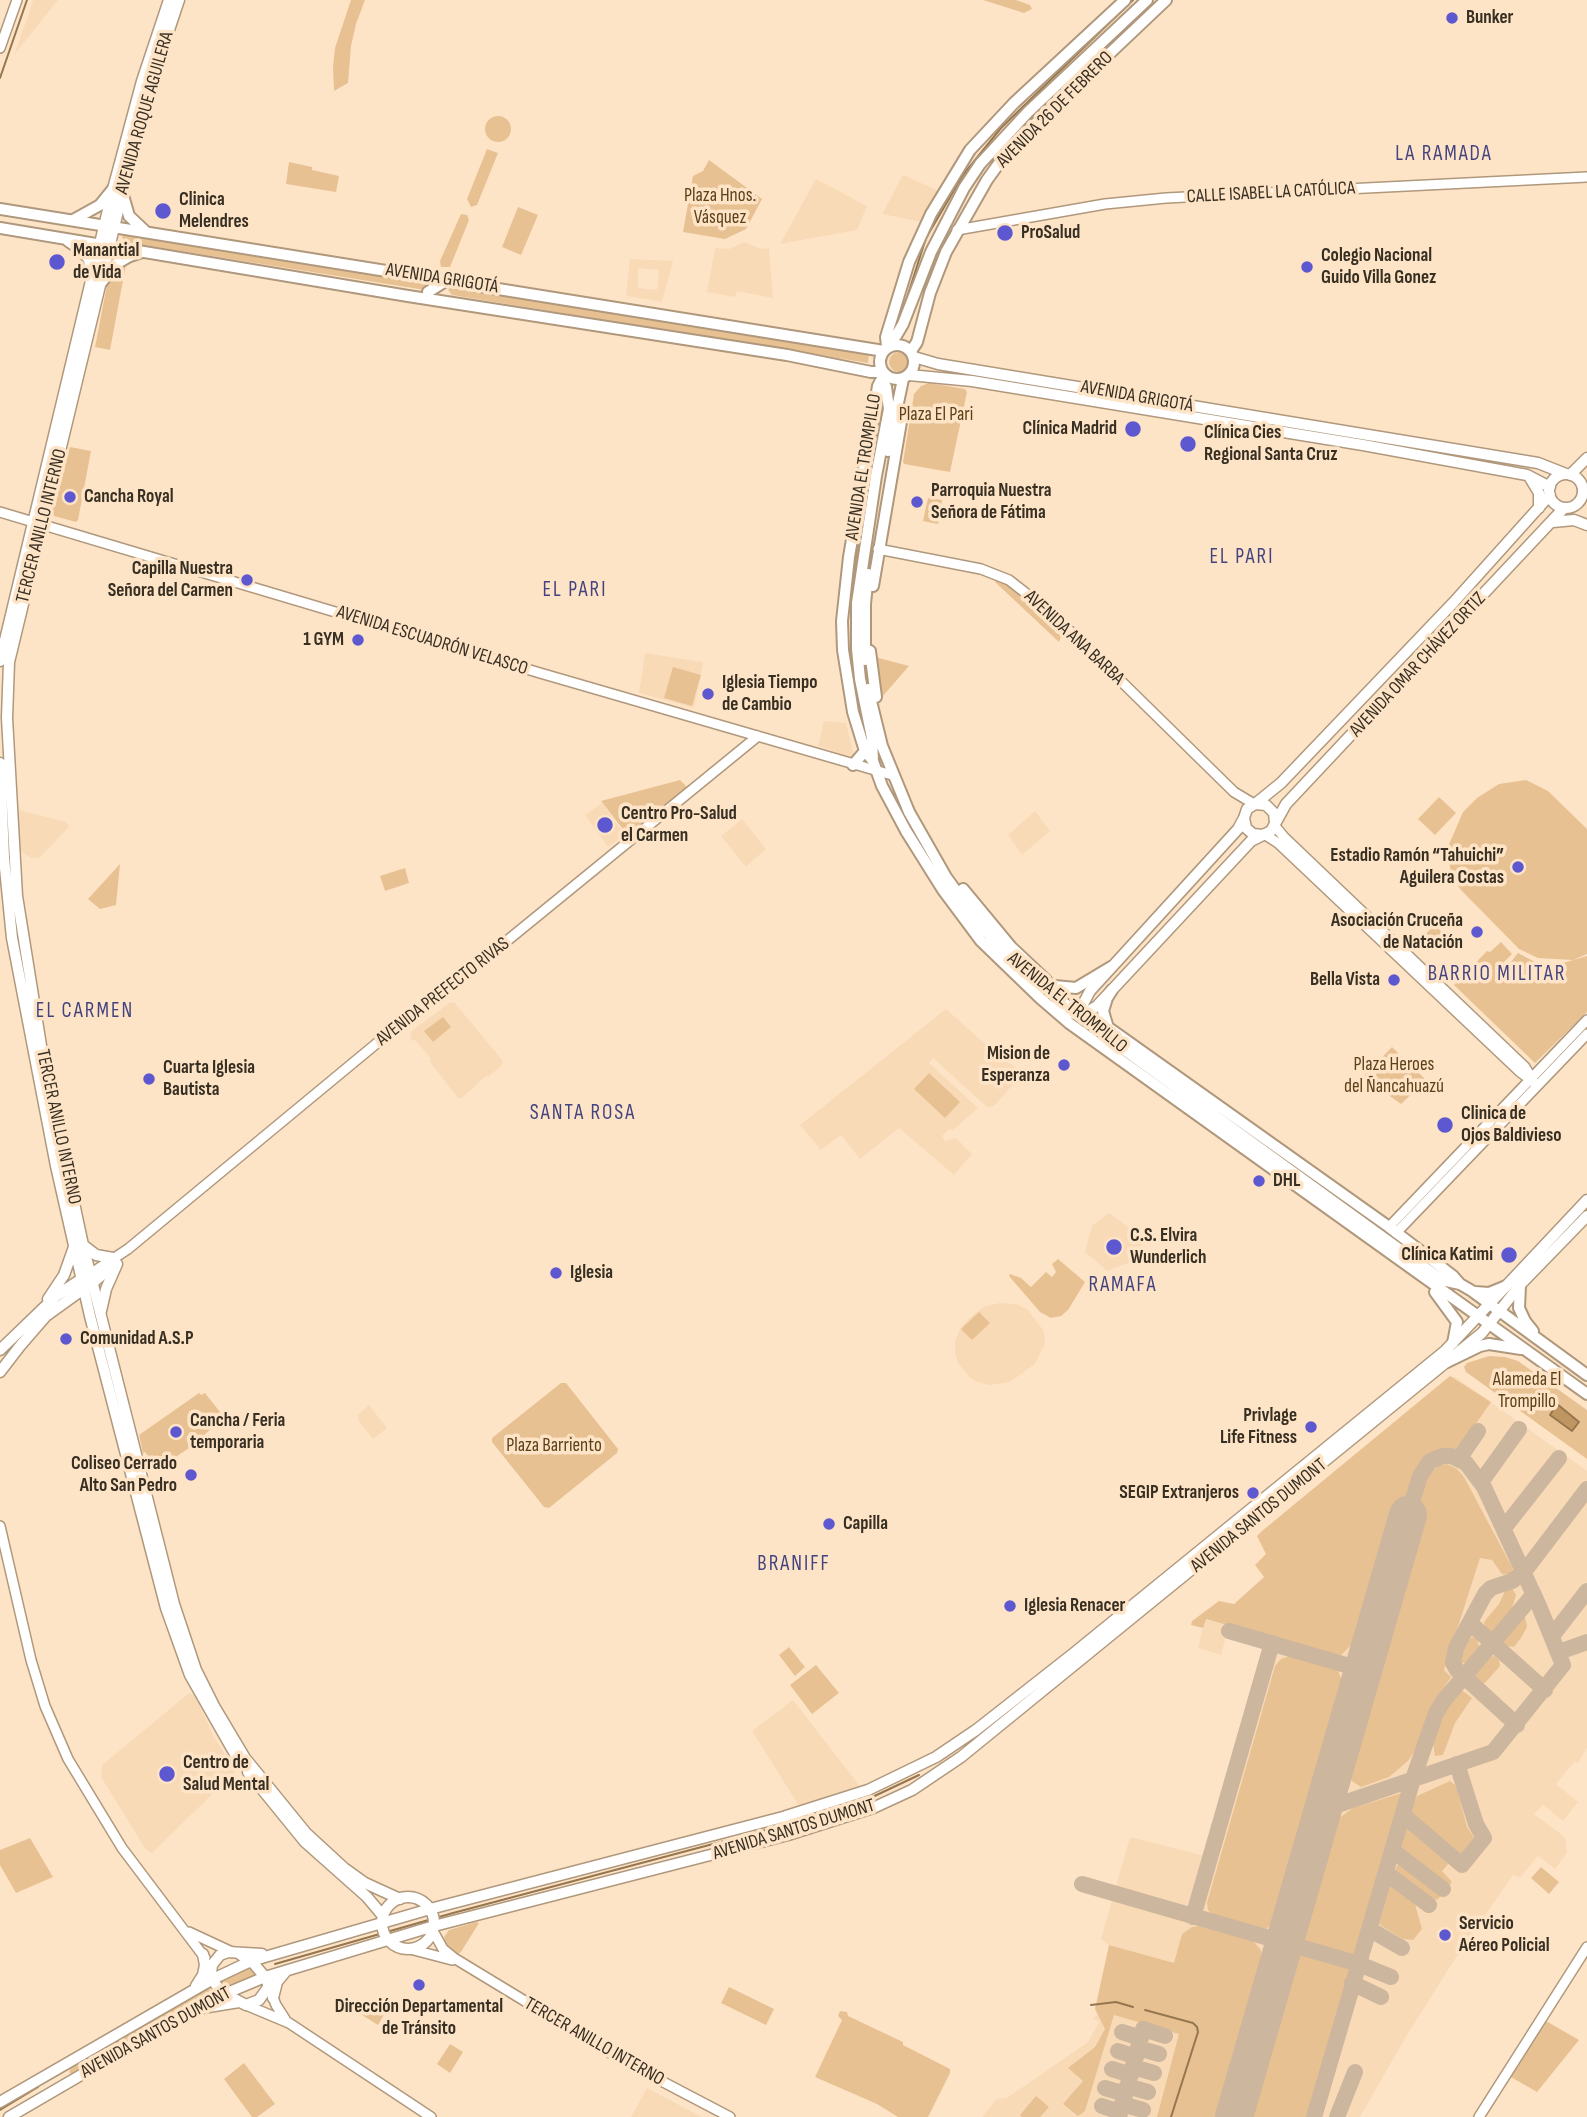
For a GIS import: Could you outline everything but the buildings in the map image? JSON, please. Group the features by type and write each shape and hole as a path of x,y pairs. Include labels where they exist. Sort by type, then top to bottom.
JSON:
{"main road":[{"name":"AVENIDA ROQUE AGUILERA","path":"109,226 152,50 169,0"},
{"name":"AVENIDA ROQUE AGUILERA","path":"118,190 178,0"},
{"name":"AVENIDA 26 DE FEBRERO","path":"886,347 886,337 909,262 931,214 970,150 1014,103 1125,0"},
{"name":"AVENIDA 26 DE FEBRERO","path":"886,347 903,324 940,232 980,164 1028,112 1147,0"},
{"name":"AVENIDA 26 DE FEBRERO","path":"912,352 911,339 924,290 937,254 970,190 1001,147 1156,0"},
{"name":"AVENIDA 26 DE FEBRERO","path":"912,352 930,293 957,230 1005,155 1166,0"},
{"path":"1114,39 1135,30"},
{"path":"152,50 150,73 153,78"},
{"path":"73,220 94,210 118,190 129,216 147,233"},
{"name":"AVENIDA GRIGOTÁ","path":"0,207 437,287 883,375"},
{"name":"TERCER ANILLO INTERNO","path":"0,661 27,549 49,498 109,226"},
{"name":"AVENIDA GRIGOTÁ","path":"0,228 147,251 886,347"},
{"path":"66,239 83,251 97,282 122,259 147,251"},
{"name":"TERCER ANILLO INTERNO","path":"79,1246 22,939 3,716 9,662 30,574 46,472 66,389 97,282"},
{"path":"898,345 912,352 914,366 907,376 894,379 883,375 880,361 886,347 898,345"},
{"name":"AVENIDA GRIGOTÁ","path":"912,352 938,364 1538,463 1568,474"},
{"name":"AVENIDA EL TROMPILLO","path":"883,375 877,386 843,601 845,669 867,766 905,831 964,921 1011,971 1049,1006 1094,1041 1587,1394"},
{"name":"AVENIDA EL TROMPILLO","path":"867,766 872,738 864,705 857,649 857,603 889,409 883,375"},
{"path":"966,380 1004,383 1008,375"},
{"name":"AVENIDA GRIGOTÁ","path":"907,376 966,380 1363,445 1527,475 1550,491"},
{"name":"AVENIDA EL TROMPILLO","path":"907,376 884,520 876,544 865,604 866,680 892,775 926,845 962,901 1002,950 1040,984 1223,1108 1393,1230 1460,1284 1587,1375"},
{"name":"AVENIDA EL TROMPILLO","path":"907,376 883,477 870,625 873,677 881,720 893,760 929,836 970,900 1010,947 1083,1012 1257,1146 1442,1280 1460,1284"},
{"path":"66,389 71,391 67,415"},
{"path":"1587,458 1568,474 1556,478 1550,491 1556,505 1568,508 1587,524"},
{"path":"46,472 44,495 49,498"},
{"path":"1568,474 1579,480 1585,494 1579,503 1568,508"},
{"path":"1527,475 1539,493 1538,510"},
{"name":"AVENIDA OMAR CHÁVEZ ORTIZ","path":"1255,804 1281,783 1453,603 1527,523 1550,491"},
{"name":"AVENIDA OMAR CHÁVEZ ORTIZ","path":"1275,824 1280,812 1294,796 1464,614 1568,508"},
{"path":"1553,522 1574,520 1587,524"},
{"path":"1527,523 1538,525 1541,536"},
{"path":"27,549 33,553 30,574"},
{"path":"1453,603 1456,612 1464,614"},
{"path":"1442,614 1451,617 1454,626"},
{"path":"864,649 870,625"},
{"path":"845,669 864,705"},
{"path":"865,751 867,766"},
{"name":"TERCER ANILLO INTERNO","path":"0,763 2,850 12,938 38,1080 127,1458 153,1540 177,1640 202,1698 243,1766 273,1805 344,1868 367,1884 400,1899"},
{"path":"1281,783 1284,793 1294,796"},
{"path":"11,794 8,838 2,850 11,854 16,880"},
{"path":"1049,1006 1083,1012 1112,990 1251,841 1264,835 1275,824 1270,808 1255,804 1248,809 1241,825 1226,843 1086,996 1083,1012 1094,1041"},
{"path":"1244,818 1249,832 1264,835"},
{"path":"1226,843 1237,846 1238,855"},
{"path":"1153,947 1143,943 1142,936 1160,913"},
{"path":"1125,976 1142,954 1140,947 1132,945"},
{"path":"1040,984 1072,989 1082,986 1111,967"},
{"path":"1108,1028 1103,1011 1112,990"},
{"path":"38,1080 45,1094 50,1095"},
{"path":"1223,1108 1257,1146"},
{"path":"45,1112 50,1112 57,1126"},
{"name":"AVENIDA SANTOS DUMONT","path":"0,2102 190,1992 212,1974 274,1954 432,1920 704,1847 783,1817 868,1790 936,1757 962,1741 1128,1609 1453,1343 1587,1200"},
{"name":"AVENIDA SANTOS DUMONT","path":"9,2117 223,1993 353,1950 385,1929 432,1920 465,1900 704,1847 788,1835 873,1808 925,1782 952,1764 1447,1362 1490,1325 1520,1285 1587,1216"},
{"path":"40,1311 79,1246 115,1261 95,1316 81,1306 61,1304"},
{"path":"1425,1279 1456,1319 1458,1325 1453,1343"},
{"name":"AVENIDA PREFECTO RIVAS","path":"0,1372 31,1332 87,1281"},
{"name":"AVENIDA PREFECTO RIVAS","path":"0,1350 40,1311 87,1281"},
{"path":"1520,1285 1520,1312 1547,1346"},
{"path":"1472,1292 1489,1293 1506,1286"},
{"name":"TERCER ANILLO INTERNO","path":"95,1316 134,1444 153,1540"},
{"path":"1447,1362 1489,1344 1527,1351"},
{"path":"119,1424 126,1445 130,1447 134,1444"},
{"path":"127,1458 136,1459 144,1486"},
{"name":"TERCER ANILLO INTERNO","path":"163,1580 196,1670 245,1758 290,1820 338,1873 367,1897 385,1929"},
{"path":"952,1764 947,1759 948,1753 962,1741"},
{"path":"925,1782 928,1776 943,1765 936,1757"},
{"path":"338,1873 363,1889 367,1884"},
{"path":"407,1949 395,1945 385,1929 389,1905 400,1899 412,1898 465,1900"},
{"path":"353,1950 407,1949 424,1944 432,1920 419,1900 412,1898"},
{"path":"243,2004 223,1993 212,1974 214,1961 220,1955 235,1952 274,1954"},
{"path":"192,2010 243,2004 263,1996 266,1979 252,1963 235,1952"},
{"path":"190,1992 203,1975 203,1954"},
{"path":"273,1998 278,1982 288,1970"},
{"path":"71,2081 64,2074 65,2070 80,2054"},
{"path":"47,2094 62,2079 61,2074 54,2070"}],"street":[{"path":"0,48 17,0"},
{"name":"CALLE ISABEL LA CATÓLICA","path":"957,230 1105,204 1166,198 1587,177"},
{"name":"AVENIDA ESCUADRÓN VELASCO","path":"0,512 892,775"},
{"name":"AVENIDA ANA BARBA","path":"876,544 981,569 1009,580 1062,624 1234,792 1255,804"},
{"name":"AVENIDA PREFECTO RIVAS","path":"87,1281 115,1261 236,1158 758,736"},
{"path":"867,766 882,746"},
{"name":"AVENIDA ANA BARBA","path":"1234,792 1244,818"},
{"path":"1275,824 1284,837 1520,1072 1535,1082"},
{"path":"1264,835 1278,843 1407,959"},
{"path":"1535,1082 1587,1020"},
{"path":"1393,1230 1535,1082 1587,1034"},
{"path":"0,1527 31,1660 68,1759 122,1848 187,1931 203,1954 212,1974"},
{"name":"TERCER ANILLO INTERNO","path":"432,1920 443,1950 460,1962 627,2063 730,2117"},
{"path":"187,1931 235,1952"},
{"path":"1479,2117 1587,1947"},
{"name":"TERCER ANILLO INTERNO","path":"407,1949 460,1962"},
{"path":"266,1979 279,2012 289,2023"},
{"path":"243,2004 289,2023 431,2117"}],"shaded area":[{"path":"33,0 58,0 14,55 28,16"},
{"path":"903,175 939,191 922,222 882,214"},
{"path":"816,179 867,206 857,230 780,244"},
{"path":"744,242 762,249 769,248 773,298 737,291 735,297 707,292 715,248 729,249"},
{"path":"630,259 673,261 662,302 626,296","holes":["638,268 659,270 657,290 638,288"]},
{"path":"645,653 703,662 694,708 639,693"},
{"path":"824,721 846,723 855,759 818,746"},
{"name":"Centro Pro-Salud el Carmen","path":"602,803 625,835 608,847 585,815"},
{"path":"19,810 66,822 69,827 39,858 31,858 20,851"},
{"path":"1035,811 1050,831 1022,855 1008,835"},
{"path":"742,819 766,849 746,867 721,836"},
{"path":"454,1002 503,1061 502,1065 462,1098 458,1098 430,1062 431,1059 415,1040 410,1038 412,1031"},
{"path":"946,1009 1023,1073 994,1106 987,1107 933,1058 929,1063 978,1108 942,1136 945,1141 956,1138 972,1154 954,1175 899,1128 860,1159 841,1135 821,1150 800,1125"},
{"name":"C.S. Elvira Wunderlich","path":"1109,1213 1142,1237 1143,1242 1131,1262 1107,1271 1085,1252 1092,1226"},
{"path":"1016,1304 1027,1309 1044,1331 1045,1344 1035,1364 1010,1382 990,1385 970,1378 958,1363 955,1341 961,1327 973,1315 985,1306"},
{"path":"1450,1376 1457,1378 1587,1471 1587,1748 1578,1763 1575,1761 1556,1784 1578,1802 1563,1821 1543,1805 1534,1814 1565,1837 1567,1853 1555,1869 1538,1856 1520,1878 1513,1875 1453,1962 1360,2117 982,2117 997,2099 1007,2098 1088,2042 1099,2022 1093,2018 1175,1964 1109,1945 1101,1939 1130,1837 1205,1856 1282,1585 1257,1536"},
{"path":"1557,1404 1579,1422 1572,1431 1550,1415"},
{"path":"369,1405 387,1428 373,1439 358,1420 358,1415"},
{"path":"1205,1619 1229,1626 1221,1655 1198,1648"},
{"name":"Centro de Salud Mental","path":"189,1693 195,1695 214,1737 236,1771 152,1853 146,1850 101,1777 102,1765"},
{"path":"793,1700 859,1785 858,1789 799,1806 752,1731"},
{"path":"647,2088 702,2117 631,2117"}],"green space":[{"path":"351,0 365,0 351,46 348,83 334,91 335,48"},
{"path":"983,0 1016,0 1030,5 1032,9 1024,13"},
{"path":"498,116 507,120 511,129 507,138 498,142 489,138 485,129 489,120"},
{"path":"487,149 498,153 477,205 471,207 467,199"},
{"name":"Plaza Hnos. Vásquez","path":"709,160 762,199 746,229 725,239 683,232 693,176 703,171"},
{"path":"289,162 339,176 336,192 286,184"},
{"path":"518,207 538,215 521,255 502,247"},
{"path":"461,214 467,215 469,220 450,267 441,267 440,261"},
{"path":"126,234 425,283 428,287 425,290 124,242 122,236"},
{"path":"127,259 110,350 95,347 108,280"},
{"path":"451,287 869,354 868,363 452,295 448,290"},
{"path":"899,352 906,355 909,362 906,369 899,372 892,369 889,362 892,355"},
{"name":"Plaza El Pari","path":"929,383 965,389 967,392 950,472 903,462 914,394 921,386"},
{"name":"Cancha Royal","path":"70,447 91,451 76,522 54,516 52,513"},
{"path":"928,498 942,500 938,524 923,521"},
{"path":"998,579 1022,593 1059,627 1062,634 1059,642 995,582"},
{"path":"875,657 909,666 882,697 880,696"},
{"path":"673,667 701,675 692,706 664,698"},
{"path":"680,780 688,788 629,837 601,801"},
{"name":"Estadio Ramón “Tahuichi” Aguilera Costas","path":"1526,780 1548,791 1587,829 1587,954 1573,960 1538,958 1519,949 1460,889 1451,873 1447,849 1463,812 1477,798 1499,784"},
{"path":"1439,797 1456,813 1435,835 1418,819"},
{"path":"120,864 116,905 100,909 88,899"},
{"path":"405,868 409,883 385,891 380,876"},
{"path":"1435,925 1445,936 1428,952 1418,941"},
{"path":"1501,942 1512,954 1502,964 1506,968 1518,953 1537,963 1556,965 1587,956 1587,1012 1535,1063 1454,985 1487,951 1490,952"},
{"path":"443,1017 451,1027 433,1042 424,1031"},
{"name":"Plaza Heroes del Ñancahuazú","path":"1392,1047 1425,1079 1401,1104 1363,1077"},
{"path":"929,1073 960,1102 945,1118 914,1089"},
{"path":"1058,1259 1085,1282 1068,1310 1061,1316 1051,1318 1040,1312 1009,1276 1010,1274 1021,1278 1031,1287 1046,1272 1052,1277 1056,1272 1052,1264"},
{"path":"979,1312 990,1323 972,1340 961,1329"},
{"name":"Alameda El Trompillo","path":"1489,1356 1518,1361 1587,1410 1587,1459 1466,1372 1464,1367 1467,1363"},
{"path":"1450,1376 1491,1402 1459,1451 1435,1451 1426,1455 1414,1471 1401,1510 1392,1508 1355,1641 1342,1654 1337,1657 1206,1619 1203,1628 1191,1625 1192,1621 1219,1601 1234,1604 1264,1577 1255,1565 1266,1554 1257,1536 1262,1531"},
{"name":"Plaza Barriento","path":"561,1383 566,1383 618,1449 617,1453 549,1508 544,1507 492,1442 492,1438"},
{"name":"Cancha / Feria temporaria","path":"199,1393 205,1393 224,1417 192,1446 168,1462 150,1465 151,1460 143,1453 139,1435"},
{"path":"1447,1464 1457,1469 1464,1477 1513,1569 1509,1575 1502,1574 1492,1560 1480,1558 1444,1670 1451,1677 1432,1705 1418,1746 1408,1761 1389,1777 1361,1787 1352,1781 1348,1770 1425,1517 1415,1514 1427,1475 1439,1465"},
{"path":"1512,1588 1516,1595 1512,1608 1493,1633 1486,1631 1484,1622 1499,1604 1506,1589"},
{"path":"1525,1617 1527,1627 1521,1638 1514,1647 1507,1646 1504,1643 1506,1634"},
{"path":"1472,1637 1477,1638 1479,1647 1466,1663 1461,1663 1457,1658 1460,1649"},
{"path":"789,1647 805,1667 795,1676 779,1655"},
{"path":"1290,1656 1337,1669 1343,1682 1275,1921 1258,1932 1214,1918 1207,1903 1275,1666 1281,1659"},
{"path":"1495,1656 1500,1666 1485,1683 1479,1682 1475,1679 1476,1670 1488,1657"},
{"path":"816,1665 839,1693 812,1714 790,1685"},
{"path":"1463,1691 1472,1698 1455,1723 1443,1755 1435,1756 1433,1744 1444,1712 1458,1693"},
{"path":"1450,1781 1456,1786 1467,1827 1477,1842 1462,1860 1413,1817 1410,1811 1417,1796"},
{"path":"1405,1792 1357,1954 1351,1960 1304,1945 1301,1938 1338,1819 1353,1808"},
{"path":"1410,1827 1415,1828 1448,1858 1449,1863 1442,1871 1452,1882 1449,1886 1445,1886 1403,1850 1401,1846 1405,1831"},
{"path":"30,1838 53,1877 16,1893 0,1865 0,1850"},
{"path":"1400,1862 1435,1888 1441,1896 1437,1900 1420,1892 1399,1876 1395,1869"},
{"path":"1541,1867 1559,1882 1549,1894 1531,1878"},
{"path":"1395,1882 1415,1897 1422,1929 1413,1940 1403,1939 1378,1921 1389,1886"},
{"path":"479,1923 461,1952 458,1954 446,1944 444,1937 449,1930"},
{"path":"1199,1926 1253,1941 1261,1950 1262,1959 1216,2117 1157,2117 1179,2034 1114,2015 1085,2111 1078,2116 1063,2104 1083,2081 1068,2068 1095,2047 1105,2029 1095,2009 1109,1945 1174,1963 1182,1934"},
{"path":"1297,1952 1349,1967 1351,1972 1309,2117 1250,2117 1294,1956"},
{"path":"247,1967 258,1974 228,1987 219,1981"},
{"path":"207,1985 212,1993 181,2013 73,2076 69,2072 71,2068 103,2051 118,2038"},
{"path":"729,1987 774,2009 766,2025 721,2003"},
{"path":"368,1999 386,2011 378,2025 359,2013"},
{"path":"840,2011 847,2012 848,2016 903,2042 903,2045 950,2069 928,2117 898,2117 877,2104 815,2077 842,2020 838,2016"},
{"path":"1546,2021 1579,2040 1537,2092 1511,2077"},
{"path":"450,2044 463,2052 450,2073 437,2064"},
{"path":"244,2063 275,2104 257,2117 252,2117 224,2079"},
{"path":"1036,2096 1049,2107 1040,2117 1022,2117 1020,2115"}],"waterway":[{"path":"0,78 27,0"},
{"path":"903,310 926,238 963,175 1001,128 1133,0"},
{"path":"856,578 863,513 883,407"},
{"path":"275,1964 453,1913 826,1814 864,1801 919,1775"},
{"path":"1091,2005 1116,2002 1133,2007"},
{"path":"1145,2010 1193,2023 1197,2027 1198,2032 1171,2117"},
{"path":"0,2110 38,2087"}],"taxiway":[{"path":"1481,1482 1519,1429"},
{"path":"1459,1459 1478,1431"},
{"path":"1323,1810 1493,1752 1563,1665 1484,1487 1466,1463 1451,1456 1430,1461 1420,1476 1408,1515"},
{"path":"1504,1528 1559,1458"},
{"path":"1517,1725 1457,1670 1453,1663 1456,1648 1485,1594 1491,1588 1512,1581 1524,1572 1587,1489"},
{"path":"1552,1636 1587,1591"},
{"path":"1314,2117 1413,1779 1436,1713 1534,1594"},
{"path":"1470,1623 1545,1690"},
{"path":"1229,1631 1363,1670"},
{"path":"1559,1652 1587,1642"},
{"path":"1193,1917 1272,1643"},
{"path":"1403,1815 1462,1865 1484,1838 1476,1824 1457,1764"},
{"path":"1392,1850 1443,1889"},
{"path":"1386,1873 1429,1905"},
{"path":"1082,1884 1359,1964 1391,1977"},
{"path":"1369,1929 1402,1948"},
{"path":"1352,1983 1381,1997"},
{"path":"1119,2117 1143,2029 1165,2036"},
{"path":"1122,2032 1141,2038"},
{"path":"1138,2048 1159,2054"},
{"path":"1118,2051 1136,2057"},
{"path":"1133,2067 1154,2073"},
{"path":"1112,2069 1131,2075"},
{"path":"1337,2117 1355,2072"},
{"path":"1127,2086 1148,2092"},
{"path":"1105,2088 1125,2094"},
{"path":"1122,2104 1143,2110"},
{"path":"1102,2106 1120,2112"}],"runway":[{"path":"1234,2117 1408,1515"}],"place":[{"name":"Bunker","path":"1452,18"},
{"name":"Clinica Melendres","path":"163,211"},
{"name":"ProSalud","path":"1005,233"},
{"name":"Manantial de Vida","path":"57,262"},
{"name":"Colegio Nacional Guido Villa Gonez","path":"1307,267"},
{"name":"Clínica Madrid","path":"1133,429"},
{"name":"Clínica Cies Regional Santa Cruz","path":"1188,444"},
{"name":"Cancha Royal","path":"70,497"},
{"name":"Parroquia Nuestra Señora de Fátima","path":"917,502"},
{"name":"Capilla Nuestra Señora del Carmen","path":"247,580"},
{"name":"1 GYM","path":"358,640"},
{"name":"Iglesia Tiempo de Cambio","path":"708,694"},
{"name":"Centro Pro-Salud el Carmen","path":"605,825"},
{"name":"Estadio Ramón “Tahuichi” Aguilera Costas","path":"1518,867"},
{"name":"Asociación Cruceña de Natación","path":"1477,932"},
{"name":"Bella Vista","path":"1394,980"},
{"name":"Mision de Esperanza","path":"1064,1065"},
{"name":"Cuarta Iglesia Bautista","path":"149,1079"},
{"name":"Clinica de Ojos Baldivieso","path":"1445,1125"},
{"name":"DHL","path":"1259,1181"},
{"name":"C.S. Elvira Wunderlich","path":"1114,1247"},
{"name":"Clínica Katimi","path":"1509,1255"},
{"name":"Iglesia","path":"556,1273"},
{"name":"Comunidad A.S.P","path":"66,1339"},
{"name":"Privlage Life Fitness","path":"1311,1427"},
{"name":"Cancha / Feria temporaria","path":"176,1432"},
{"name":"Coliseo Cerrado Alto San Pedro","path":"191,1475"},
{"name":"SEGIP Extranjeros","path":"1253,1493"},
{"name":"Capilla","path":"829,1524"},
{"name":"Iglesia Renacer","path":"1010,1606"},
{"name":"Centro de Salud Mental","path":"167,1774"},
{"name":"Servicio Aéreo Policial","path":"1445,1935"},
{"name":"Dirección Departamental de Tránsito","path":"419,1985"}],"district":[{"name":"LA RAMADA","path":"1444,155"},
{"name":"EL PARI","path":"1242,558"},
{"name":"EL PARI","path":"575,591"},
{"name":"BARRIO MILITAR","path":"1497,975"},
{"name":"EL CARMEN","path":"85,1012"},
{"name":"SANTA ROSA","path":"583,1114"},
{"name":"RAMAFA","path":"1123,1286"},
{"name":"BRANIFF","path":"794,1565"}]}
